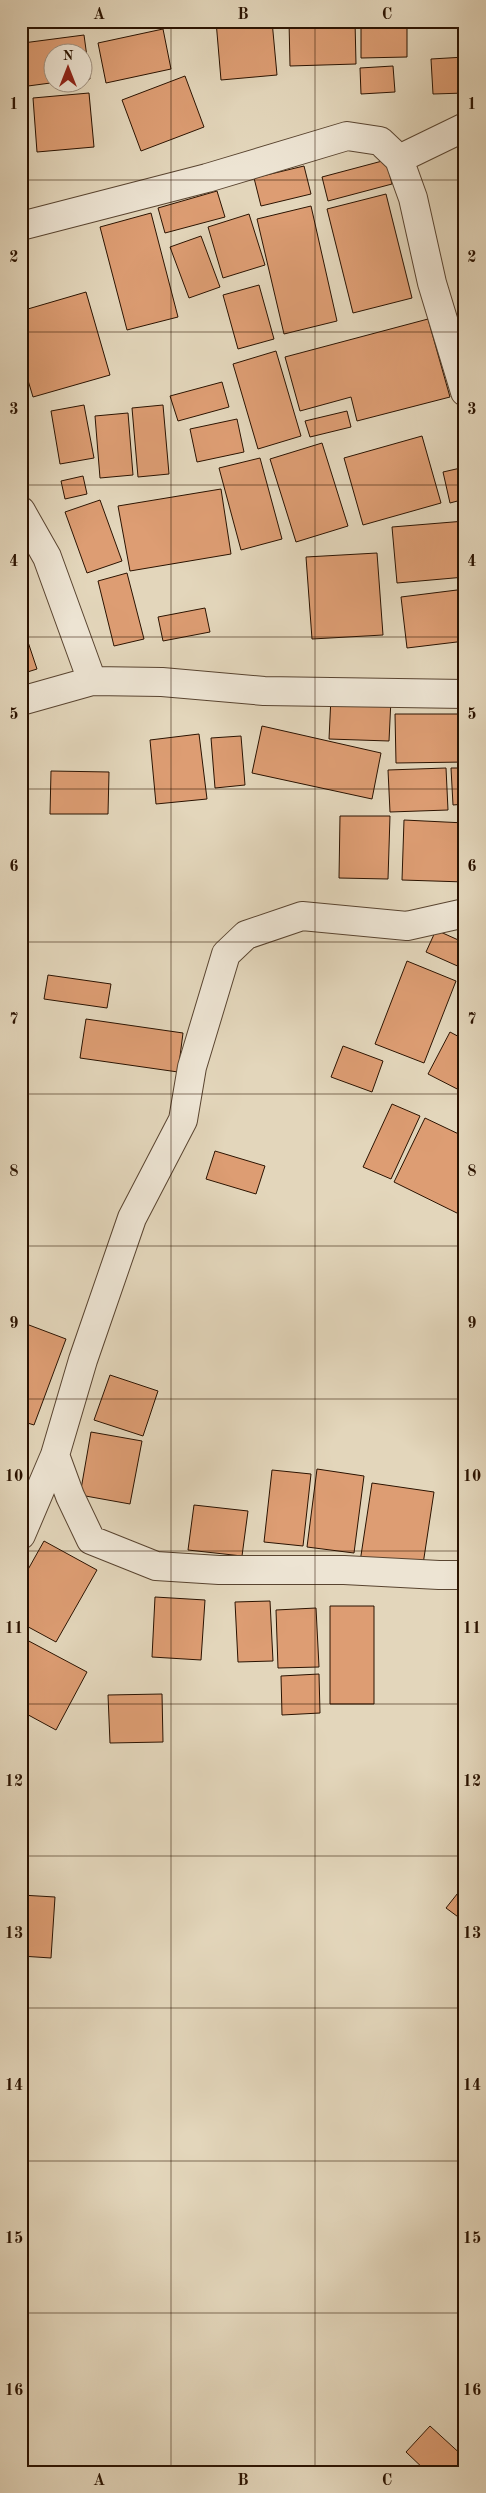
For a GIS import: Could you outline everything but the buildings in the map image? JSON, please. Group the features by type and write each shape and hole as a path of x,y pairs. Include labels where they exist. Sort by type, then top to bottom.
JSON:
{"street":[{"path":"399,159 465,127"},
{"path":"21,226 207,178 347,136 380,140 399,159 413,198 432,283 465,392"},
{"path":"21,511 47,557 92,681"},
{"path":"21,701 92,681 162,682 264,691 465,694"},
{"path":"21,1535 55,1455 83,1360 132,1218 183,1120 192,1067 226,954 246,935 302,916 407,926 465,913"},
{"path":"55,1455 70,1496 91,1540 156,1566 219,1570 344,1570 465,1575"}]}
